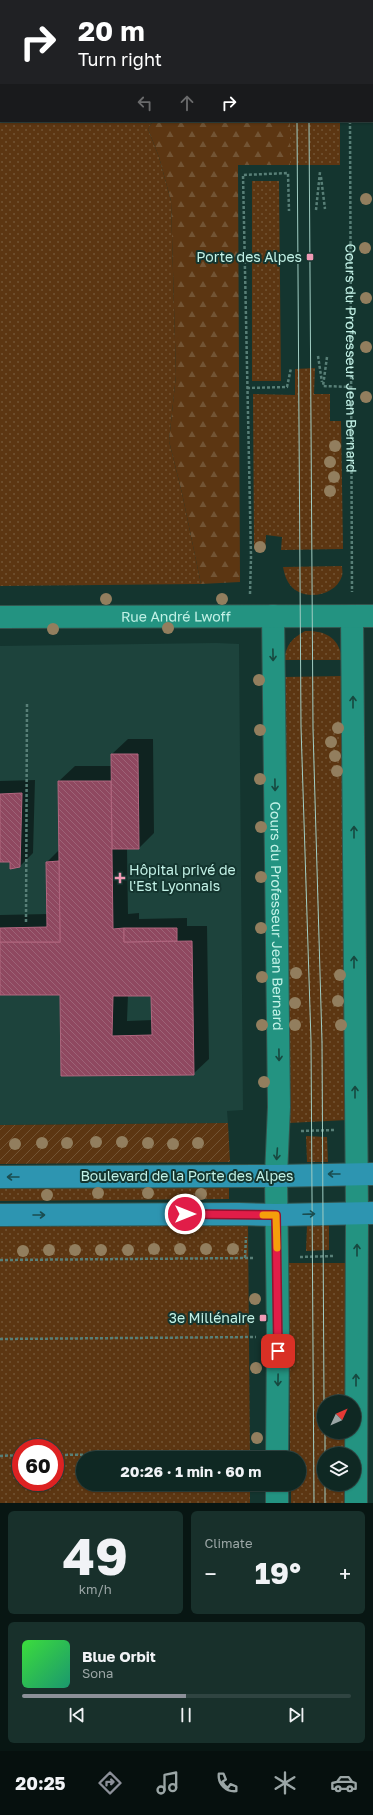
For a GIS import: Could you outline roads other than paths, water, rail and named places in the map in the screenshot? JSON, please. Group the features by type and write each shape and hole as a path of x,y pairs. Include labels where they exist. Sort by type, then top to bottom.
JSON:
{"main road":[{"name":"Boulevard de la Porte des Alpes","path":"0,1177 276,1176 364,1174"},
{"path":"0,1215 276,1215 365,1213"}],"street":[{"name":"Cours du Professeur Jean Bernard","path":"273,616 279,1131 276,1176 278,1337 277,1451"},
{"name":"Rue André Lwoff","path":"0,617 363,616"},
{"path":"356,1503 356,1256 365,1213 364,1174 355,1131 363,616"},
{"path":"277,1491 278,1503"}],"tram line":[{"path":"297,122 301,727 311,1041 314,1503"},
{"path":"309,122 313,729 322,1042 324,1395"},
{"path":"325,1439 325,1447"},
{"path":"325,1491 325,1503"}],"place":[{"name":"Porte des Alpes","path":"310,257"},
{"name":"Hôpital privé de l'Est Lyonnais","path":"120,878"},
{"name":"3e Millénaire","path":"263,1318"}]}
